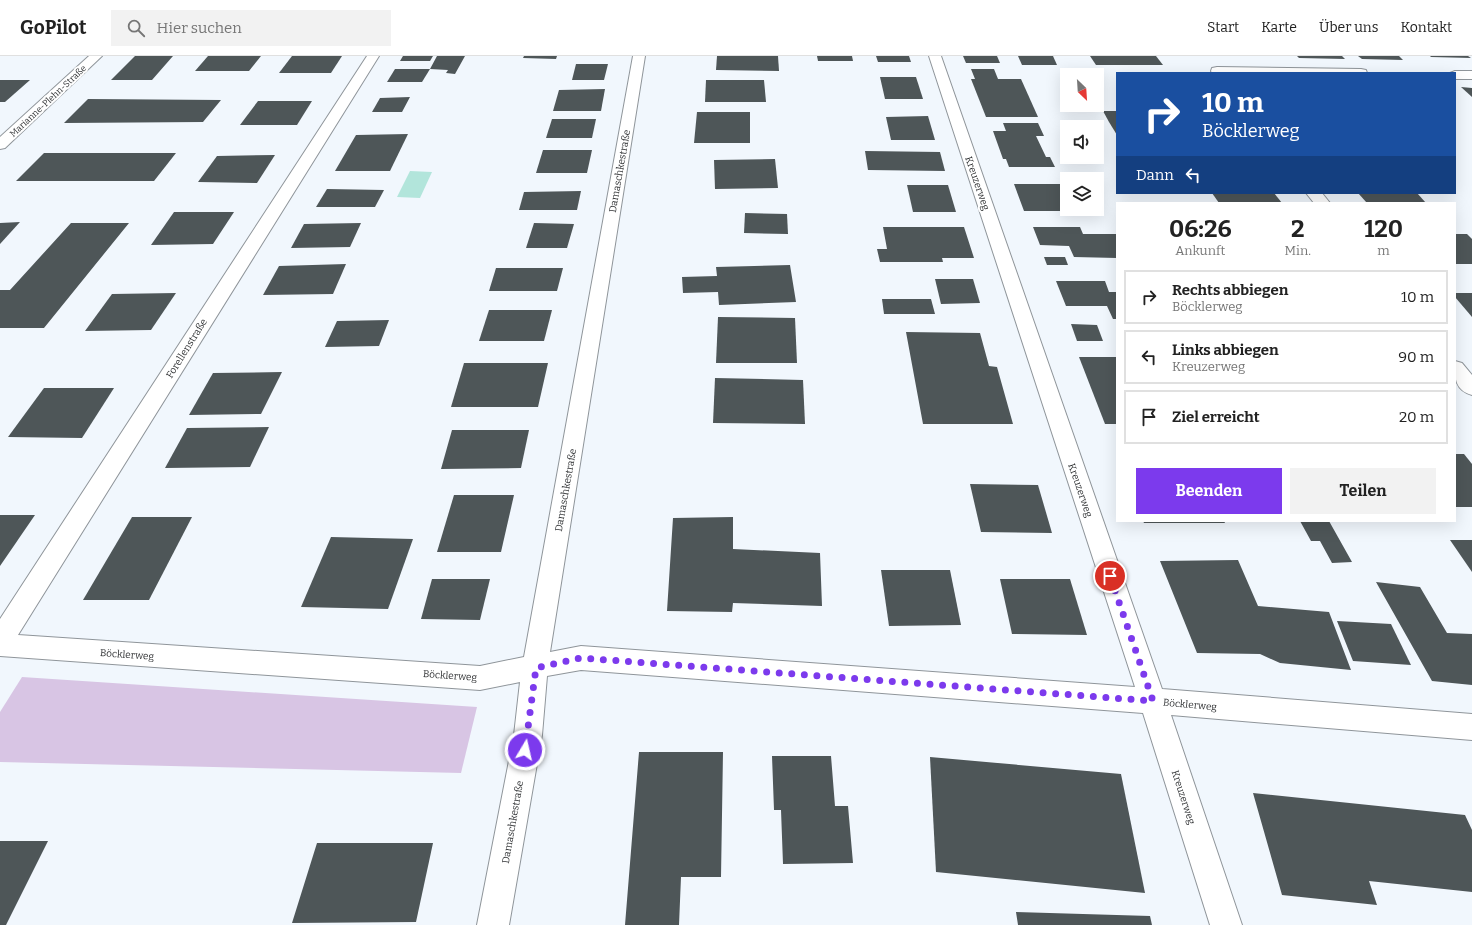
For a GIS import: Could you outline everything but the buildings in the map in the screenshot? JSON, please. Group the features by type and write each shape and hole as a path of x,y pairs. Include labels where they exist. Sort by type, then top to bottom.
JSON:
{"street":[{"name":"Marianne-Plehn-Straße","path":"0,145 96,56"},
{"name":"Forellenstraße","path":"0,641 373,56"},
{"name":"Damaschkestraße","path":"493,925 528,735 536,668 639,56"},
{"name":"Kreuzerweg","path":"935,56 1153,701 1226,925"},
{"path":"1215,68 1332,72"},
{"path":"1456,74 1472,75"},
{"path":"1315,194 1321,202"},
{"path":"1456,369 1472,388"},
{"name":"Böcklerweg","path":"0,645 480,678 581,658 1153,701 1472,727"}],"shaded area":[{"path":"410,171 432,172 420,198 397,197"},
{"path":"22,677 477,707 461,773 0,762 0,712"}],"route":[{"path":"525,750 536,668 581,658 1153,701 1110,576"}]}
